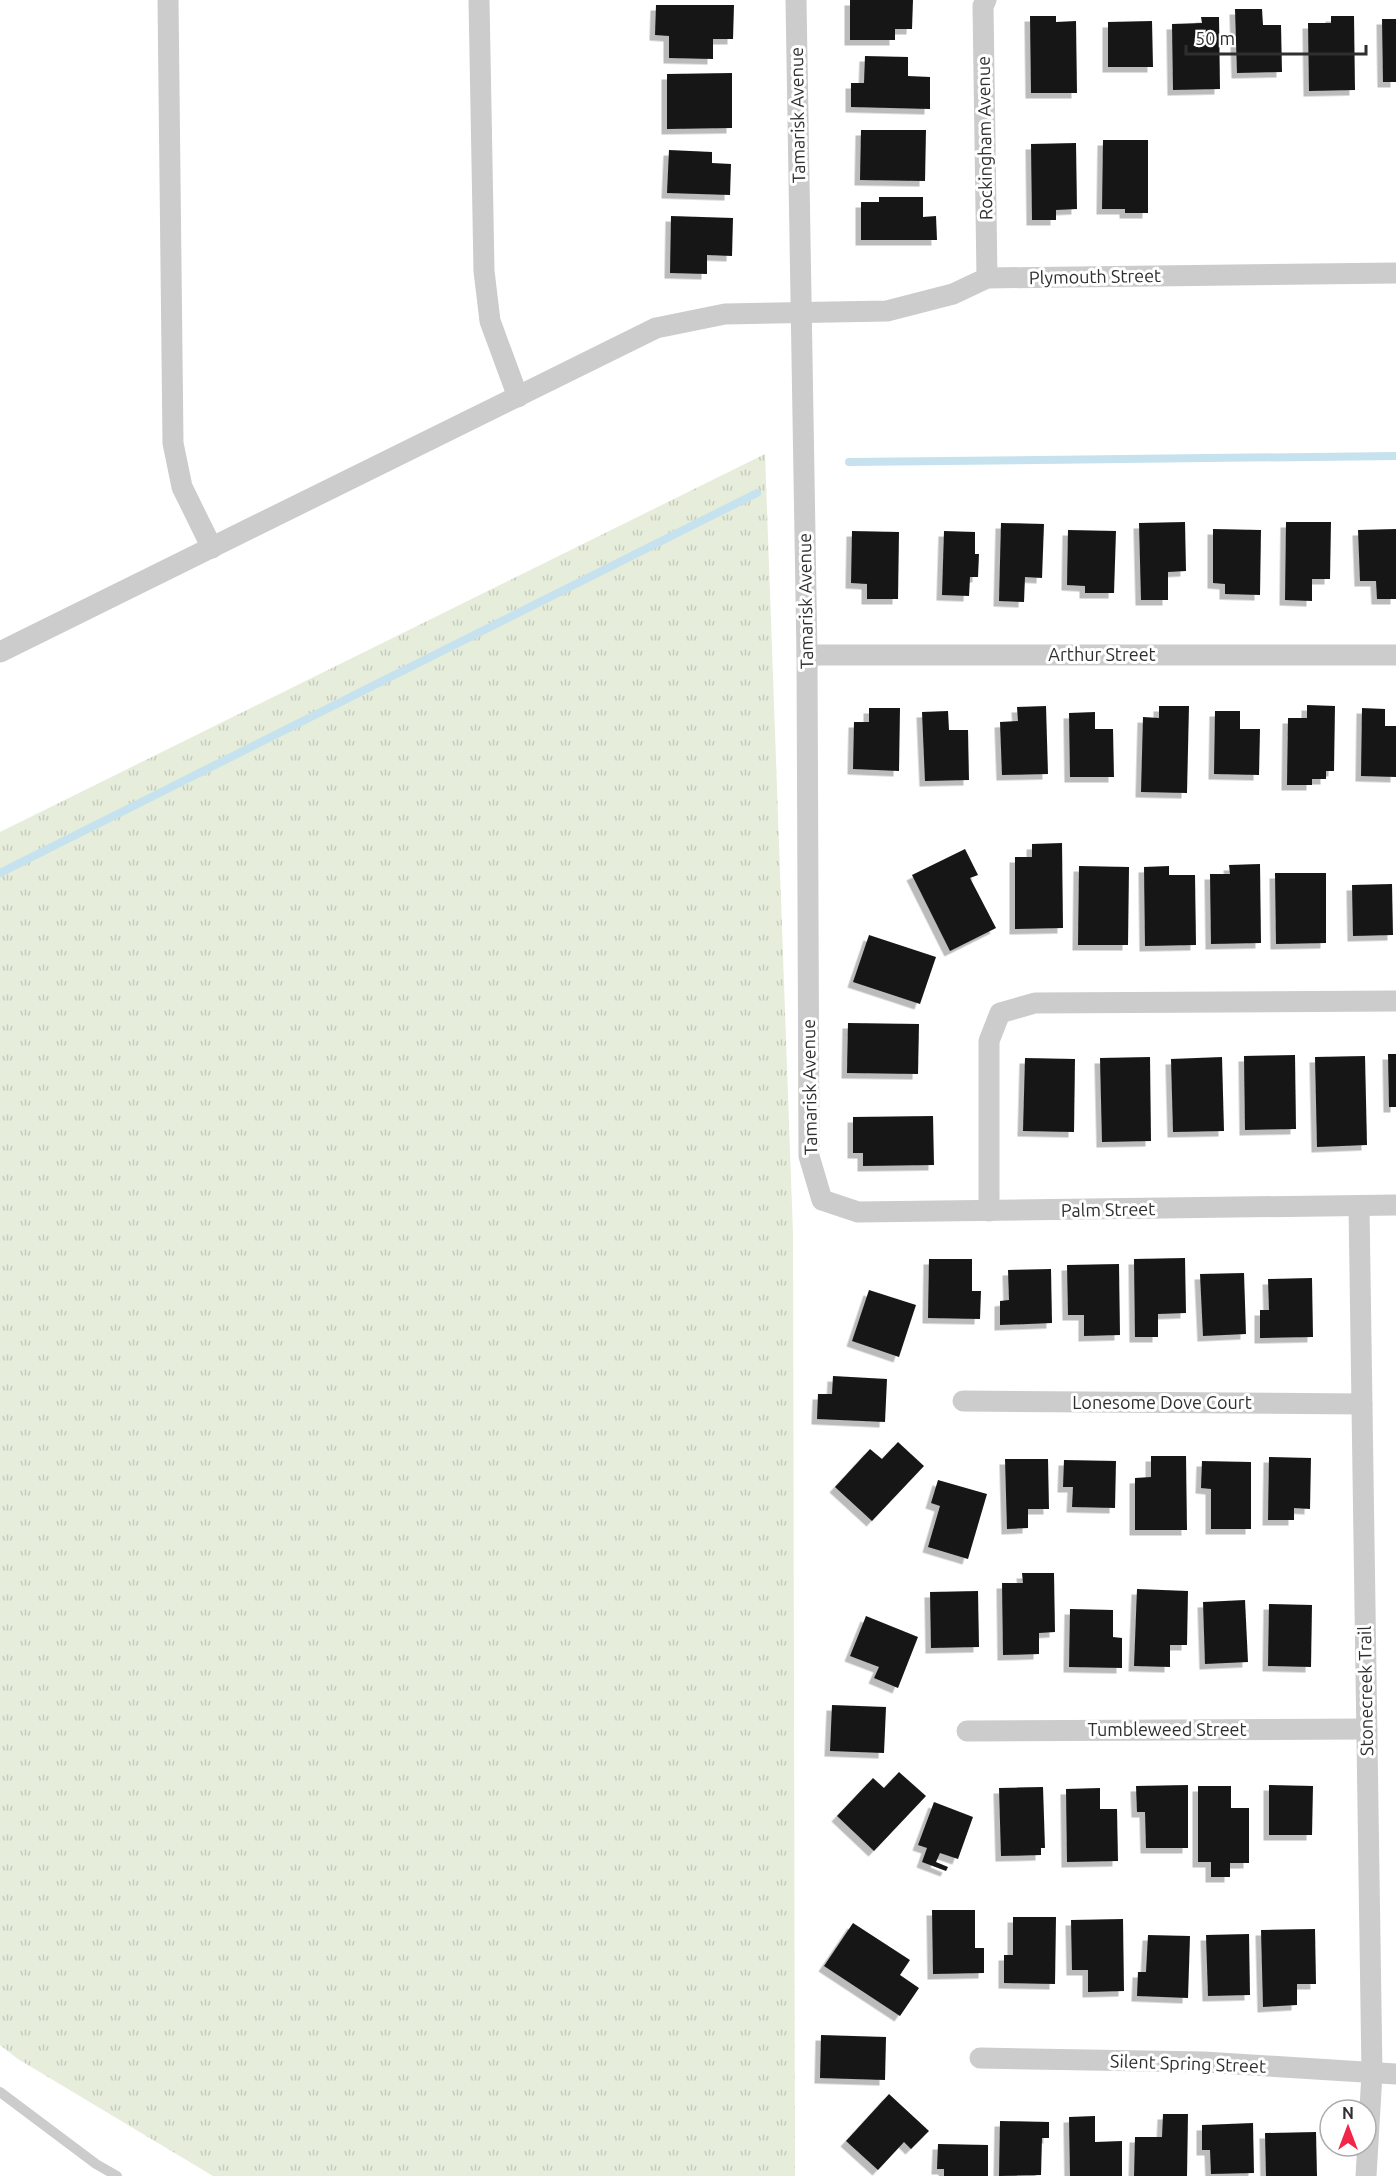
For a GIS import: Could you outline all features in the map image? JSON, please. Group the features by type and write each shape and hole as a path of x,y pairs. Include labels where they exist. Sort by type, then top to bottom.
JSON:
{"street":[{"path":"168,0 174,443 182,487 212,548"},
{"path":"478,0 484,271 490,321 518,397"},
{"name":"Tamarisk Avenue","path":"796,0 807,655 809,1156 822,1200"},
{"name":"Rockingham Avenue","path":"986,0 983,6 987,278"},
{"name":"Plymouth Street","path":"0,652 656,328 725,314 887,311 953,294 987,278 1396,273"},
{"name":"Arthur Street","path":"807,655 1396,655"},
{"path":"989,1211 989,1041 1000,1013 1035,1003 1396,1000"},
{"name":"Palm Street","path":"822,1200 858,1212 1396,1205"},
{"name":"Stonecreek Trail","path":"1359,1206 1372,2074 1366,2176"},
{"name":"Lonesome Dove Court","path":"963,1401 1362,1404"},
{"name":"Tumbleweed Street","path":"966,1731 1367,1729"},
{"name":"Silent Spring Street","path":"980,2058 1204,2062 1396,2074"}],"lane":[{"path":"0,2092 96,2164 117,2176"}],"green space":[{"path":"765,454 793,1234 795,2176 213,2176 18,2059 0,2045 0,832"}],"building":[{"path":"850,0 913,0 912,29 895,29 895,40 850,40"},
{"path":"656,5 734,5 733,39 713,39 713,59 669,58 669,36 655,35"},
{"path":"1235,9 1262,9 1263,25 1281,25 1282,72 1237,73"},
{"path":"1030,16 1056,16 1056,22 1076,21 1077,93 1031,93"},
{"path":"1331,16 1354,16 1355,90 1309,91 1308,23 1331,23"},
{"path":"1201,17 1219,17 1220,89 1173,90 1172,24 1202,23"},
{"path":"1382,19 1396,19 1396,82 1383,82"},
{"path":"1152,21 1153,67 1108,67 1108,22"},
{"path":"865,56 908,57 908,76 930,77 930,109 851,107 851,83 864,83"},
{"path":"732,73 732,128 667,129 667,74"},
{"path":"861,130 926,130 925,181 860,180"},
{"path":"1103,140 1148,140 1148,213 1125,213 1125,209 1102,209"},
{"path":"1076,143 1077,209 1056,210 1056,220 1032,220 1031,144"},
{"path":"669,150 712,152 712,163 731,164 730,195 667,193"},
{"path":"879,197 923,197 923,217 936,216 937,240 861,240 861,202 879,202"},
{"path":"671,216 733,218 732,256 707,255 707,274 670,273"},
{"path":"1185,522 1186,571 1168,572 1168,600 1141,600 1139,523"},
{"path":"1286,522 1331,522 1330,579 1312,579 1312,601 1285,600"},
{"path":"1001,523 1044,524 1042,578 1025,577 1024,602 999,601"},
{"path":"1213,529 1261,530 1260,595 1225,594 1225,584 1213,583"},
{"path":"1396,529 1396,599 1377,599 1376,581 1360,581 1358,530"},
{"path":"1068,530 1116,531 1114,593 1085,593 1085,586 1067,585"},
{"path":"852,531 899,532 898,599 867,599 867,584 851,583"},
{"path":"944,531 975,532 975,554 979,554 978,577 970,577 969,596 942,595"},
{"path":"1307,705 1335,706 1334,771 1326,771 1326,779 1312,779 1312,785 1287,785 1288,718 1307,718"},
{"path":"1046,706 1048,774 1002,775 1000,722 1018,721 1017,707"},
{"path":"1159,706 1189,706 1187,793 1141,792 1143,717 1159,718"},
{"path":"869,708 900,708 899,771 853,769 854,722 869,722"},
{"path":"1362,708 1385,709 1385,726 1396,726 1396,777 1361,776"},
{"path":"948,711 949,730 968,730 969,780 925,781 922,712"},
{"path":"1215,711 1240,711 1240,729 1260,729 1259,775 1214,774"},
{"path":"1095,712 1095,729 1113,729 1114,777 1070,777 1069,713"},
{"path":"1062,843 1063,928 1015,929 1015,857 1032,857 1032,844"},
{"path":"965,849 978,875 970,878 996,928 950,951 912,875"},
{"path":"1260,864 1261,943 1211,944 1210,874 1230,874 1229,865"},
{"path":"1079,866 1129,867 1128,945 1078,945"},
{"path":"1169,866 1169,875 1195,875 1196,945 1145,946 1144,867"},
{"path":"1275,873 1326,873 1326,943 1276,944"},
{"path":"1392,884 1393,935 1353,936 1352,885"},
{"path":"869,935 936,957 920,1004 853,982"},
{"path":"848,1023 919,1024 918,1074 847,1073"},
{"path":"1388,1054 1396,1054 1396,1107 1389,1107"},
{"path":"1295,1055 1296,1129 1245,1130 1244,1056"},
{"path":"1365,1056 1367,1145 1317,1147 1315,1057"},
{"path":"1150,1057 1151,1141 1102,1142 1100,1058"},
{"path":"1222,1057 1224,1131 1173,1132 1171,1059"},
{"path":"1025,1058 1075,1059 1074,1132 1023,1131"},
{"path":"933,1116 934,1165 863,1166 863,1153 853,1153 853,1117"},
{"path":"1185,1258 1186,1313 1158,1314 1158,1337 1135,1337 1134,1259"},
{"path":"929,1259 972,1259 972,1291 981,1291 980,1319 928,1318"},
{"path":"1119,1264 1120,1335 1084,1336 1084,1315 1068,1315 1067,1265"},
{"path":"1051,1269 1052,1323 1000,1325 1000,1301 1009,1300 1008,1270"},
{"path":"1244,1273 1246,1334 1203,1336 1200,1274"},
{"path":"1312,1278 1313,1337 1260,1338 1260,1310 1269,1310 1268,1279"},
{"path":"869,1290 916,1305 899,1357 852,1341"},
{"path":"833,1376 887,1379 885,1422 817,1419 818,1394 832,1394"},
{"path":"898,1442 924,1466 872,1521 835,1487 870,1449 882,1459"},
{"path":"1151,1456 1186,1456 1187,1530 1135,1530 1135,1478 1151,1477"},
{"path":"1269,1457 1311,1458 1310,1509 1294,1508 1294,1520 1268,1520"},
{"path":"1005,1459 1048,1459 1049,1509 1028,1509 1028,1528 1007,1529"},
{"path":"1064,1460 1116,1461 1115,1508 1072,1507 1073,1487 1063,1487"},
{"path":"1202,1461 1251,1462 1251,1529 1211,1529 1211,1489 1201,1488"},
{"path":"938,1480 987,1494 968,1559 928,1547 940,1506 931,1503"},
{"path":"1022,1573 1054,1573 1055,1632 1039,1633 1039,1654 1003,1655 1002,1583 1023,1583"},
{"path":"1137,1589 1188,1591 1187,1645 1170,1645 1170,1667 1134,1666"},
{"path":"978,1591 979,1647 931,1648 930,1592"},
{"path":"1245,1600 1248,1662 1205,1664 1203,1602"},
{"path":"1269,1604 1312,1605 1311,1667 1268,1666"},
{"path":"1070,1609 1113,1610 1113,1637 1122,1638 1122,1668 1069,1667"},
{"path":"866,1616 918,1637 898,1688 874,1678 879,1667 850,1656"},
{"path":"832,1705 886,1707 884,1753 830,1751"},
{"path":"899,1772 926,1796 874,1851 837,1816 873,1778 884,1788"},
{"path":"1188,1785 1188,1848 1146,1848 1145,1812 1137,1812 1136,1786"},
{"path":"1269,1785 1313,1786 1312,1835 1269,1835"},
{"path":"1198,1786 1231,1786 1231,1808 1249,1808 1249,1863 1230,1863 1230,1877 1211,1877 1211,1862 1198,1862"},
{"path":"1043,1787 1045,1848 1041,1848 1041,1855 1001,1856 999,1788"},
{"path":"1100,1788 1100,1809 1117,1809 1118,1861 1067,1862 1066,1789"},
{"path":"934,1802 973,1817 958,1859 940,1853 936,1862 948,1867 946,1871 922,1862 927,1848 918,1845"},
{"path":"932,1910 975,1910 975,1948 984,1948 984,1973 933,1974"},
{"path":"1013,1917 1056,1917 1055,1984 1004,1983 1004,1955 1013,1955"},
{"path":"1123,1919 1124,1991 1088,1992 1088,1970 1072,1970 1071,1920"},
{"path":"853,1923 910,1960 900,1975 919,1988 900,2016 824,1966"},
{"path":"1315,1929 1316,1984 1297,1984 1297,2005 1263,2007 1261,1930"},
{"path":"1249,1934 1250,1995 1208,1996 1206,1935"},
{"path":"1148,1935 1190,1936 1188,1998 1137,1996 1138,1972 1146,1972"},
{"path":"821,2035 886,2037 885,2080 820,2078"},
{"path":"889,2094 929,2131 911,2149 904,2142 878,2170 846,2141"},
{"path":"1163,2114 1188,2114 1187,2176 1134,2176 1135,2137 1162,2137"},
{"path":"1095,2116 1095,2142 1122,2141 1122,2176 1070,2176 1069,2117"},
{"path":"1000,2121 1049,2122 1049,2138 1042,2138 1041,2175 999,2176"},
{"path":"1253,2123 1254,2173 1211,2174 1210,2150 1202,2150 1202,2125"},
{"path":"1316,2132 1317,2176 1266,2176 1265,2133"},
{"path":"938,2144 988,2145 988,2176 944,2176 944,2169 937,2169"}],"waterway":[{"path":"849,462 1396,456"},
{"path":"0,873 757,493"}]}
